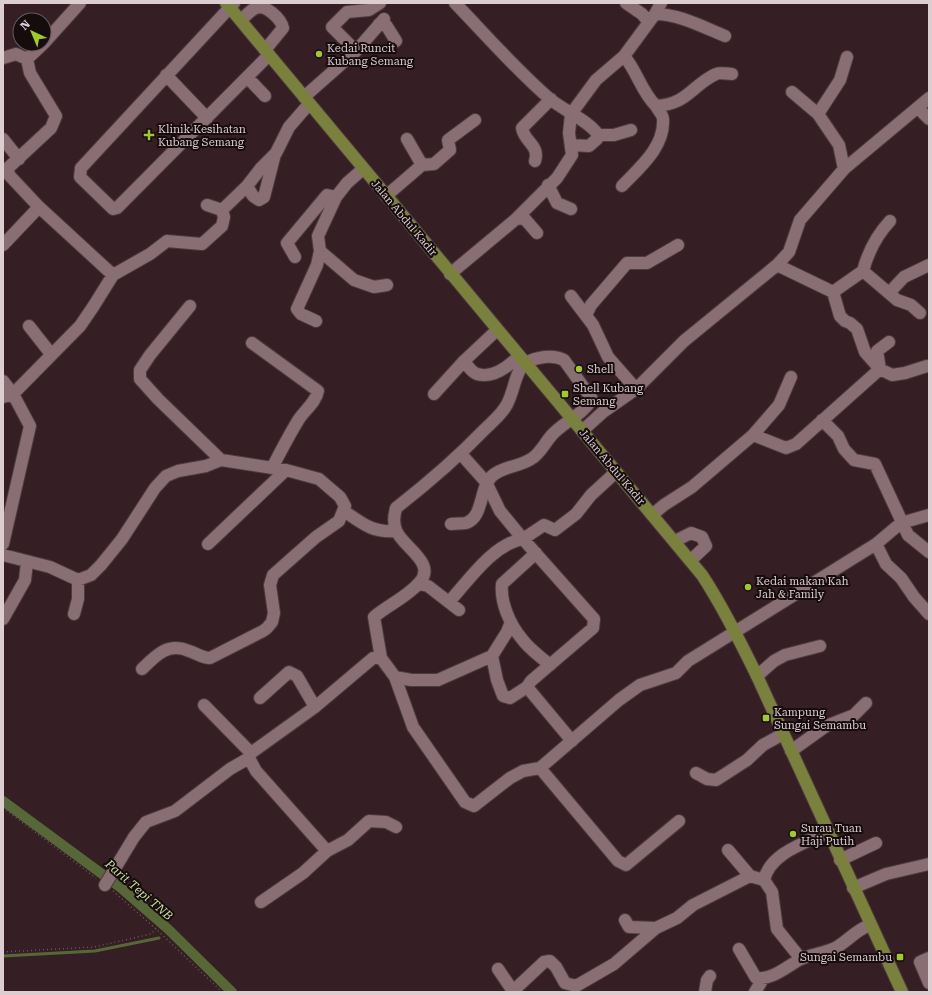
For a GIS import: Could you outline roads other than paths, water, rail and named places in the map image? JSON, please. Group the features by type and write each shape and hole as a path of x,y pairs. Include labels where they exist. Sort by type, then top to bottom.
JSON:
{"main road":[{"name":"Jalan Abdul Kadir","path":"230,4 267,52 450,274 691,560 716,597 736,632 902,992"}],"street":[{"path":"52,33 80,3"},
{"path":"356,51 332,28 347,12 369,10 380,3"},
{"path":"456,3 517,68 551,99 571,114 594,127 598,135"},
{"path":"626,3 680,18 724,36"},
{"path":"230,4 81,168 80,177 107,206 113,209 117,208 207,118 247,77 267,52 283,28 262,5 255,8 241,20"},
{"path":"450,274 516,219 548,185 557,178 572,155 569,133 571,114 596,80 624,56 655,12"},
{"path":"247,186 252,196 259,200 264,197 276,153 289,127 307,100 356,51 381,21 386,25 396,41"},
{"path":"27,59 34,52"},
{"path":"3,58 16,54 27,59"},
{"path":"622,186 651,154 662,135 663,118 656,106 648,98 631,64 624,56"},
{"path":"818,114 840,80 847,57"},
{"path":"27,59 30,73 56,116 51,128 8,168 8,175 39,207 113,275"},
{"path":"656,106 665,105 685,98 717,73 732,74"},
{"path":"166,76 207,118"},
{"path":"247,77 265,96"},
{"path":"792,92 818,114 839,145 844,169"},
{"path":"582,431 603,412 636,389 684,341 777,265 789,252 800,220 844,169 929,98"},
{"path":"535,161 537,155 535,147 523,134 522,128 551,99"},
{"path":"918,108 929,119"},
{"path":"386,196 422,165 434,164 450,150 448,140 475,120"},
{"path":"598,135 614,135 631,130"},
{"path":"571,145 590,146 597,139 598,135"},
{"path":"407,139 422,165"},
{"path":"3,140 18,159"},
{"path":"222,210 247,186 261,168 276,153"},
{"path":"316,321 301,314 297,309 317,265 320,251 318,236 336,197 347,183 363,169"},
{"path":"548,185 557,203 571,210"},
{"path":"295,257 287,243 327,195 336,197"},
{"path":"207,205 222,210"},
{"path":"3,244 39,207"},
{"path":"8,395 80,326 113,275 150,254 167,241 202,244 222,226 224,217 222,210"},
{"path":"516,219 524,218 537,233"},
{"path":"833,292 863,272 867,256 876,238 890,221"},
{"path":"586,315 591,305 627,263 647,262 678,245"},
{"path":"320,251 354,280 374,287 387,285"},
{"path":"777,265 833,292 840,316 845,321 850,322 857,329 865,352 880,369 892,374 899,374 927,366"},
{"path":"889,293 904,277 929,265"},
{"path":"863,272 897,300 911,305 920,312"},
{"path":"571,296 593,324 608,357 636,389"},
{"path":"190,306 150,355 140,370 140,379 158,399 221,460"},
{"path":"29,326 51,354"},
{"path":"434,394 464,361 497,330"},
{"path":"880,369 877,351 889,342"},
{"path":"252,343 318,391 317,396 301,417 286,441 272,468"},
{"path":"464,361 472,371 482,375 508,367 522,360 557,356 564,360 603,412"},
{"path":"522,360 516,374 515,389 506,407 461,454 396,508 393,519 396,531 424,564 424,576 419,584 374,618 381,658 395,678 413,727 466,802 474,806 510,778 523,771 540,768 619,700 640,685 676,674 688,661 876,544 901,523 929,515"},
{"path":"753,435 786,448 796,444 880,369"},
{"path":"652,515 664,505 692,487 753,435 779,405 791,377"},
{"path":"3,381 8,395 30,426 19,466 3,544"},
{"path":"451,524 467,523 473,518 480,506 486,482 493,475 506,468 519,465 533,459 552,434 572,420 588,406 592,399"},
{"path":"822,420 838,436 844,449 854,460 875,464 901,523 908,535 929,552"},
{"path":"461,454 486,482 500,511 523,539 594,618 593,628 531,681 527,687 510,698 503,696 497,680 492,656"},
{"path":"3,555 50,567 78,580 91,575 122,539 155,488 166,476 178,471 206,466 221,460 286,470 312,476 327,484 340,497 345,506 340,521 316,537 273,575 270,585 273,598 273,618 263,631 210,658 184,649 169,648 160,653 142,669"},
{"path":"208,544 286,470"},
{"path":"449,602 496,551 515,540 523,539 544,525 555,530 576,514 591,495 616,472"},
{"path":"344,511 374,530 383,532 396,531"},
{"path":"675,541 691,533 702,537 706,546 691,560"},
{"path":"876,544 886,564 901,578 914,597 929,614"},
{"path":"536,552 502,584 500,595 511,622 522,639 550,665"},
{"path":"3,620 8,603 25,580 28,562"},
{"path":"74,614 78,599 78,580"},
{"path":"419,584 428,586 459,610"},
{"path":"395,678 410,680 438,680 492,656 507,632 511,622"},
{"path":"757,676 774,661 785,655 820,646"},
{"path":"106,883 134,837 146,822 175,811 315,707 373,658 381,658"},
{"path":"260,698 290,672 297,676 315,707"},
{"path":"527,687 572,741"},
{"path":"791,750 826,726 854,715 866,703"},
{"path":"204,705 250,756 256,771 327,852"},
{"path":"696,773 707,779 716,780 748,760 763,745 783,734"},
{"path":"540,768 618,861 626,865 679,821"},
{"path":"261,902 303,873 327,852 348,840 369,821 386,822 396,828"},
{"path":"764,880 766,870 786,852 828,832"},
{"path":"840,860 876,843"},
{"path":"728,850 750,876 764,880 772,892 777,929 801,959"},
{"path":"853,888 886,874 929,864"},
{"path":"498,970 513,991 544,962 550,961 566,982 576,986 614,964 656,928 677,918 693,905 750,876"},
{"path":"625,920 630,926 656,928"},
{"path":"739,949 756,978 763,979 785,969 801,959 835,948 848,939 857,930 870,925"},
{"path":"929,958 920,962 929,983"},
{"path":"705,992 707,980 710,976"},
{"path":"755,992 763,979"}],"waterway":[{"name":"Parit Tepi TNB","path":"3,801 121,888 168,929 232,992"},
{"path":"3,956 95,951 159,938"}],"place":[{"name":"Kedai Runcit Kubang Semang","path":"319,54"},
{"name":"Klinik Kesihatan Kubang Semang","path":"149,135"},
{"name":"Shell","path":"579,369"},
{"name":"Shell Kubang Semang","path":"565,394"},
{"name":"Kedai makan Kah Jah & Family","path":"748,587"},
{"name":"Kampung Sungai Semambu","path":"766,718"},
{"name":"Surau Tuan Haji Putih","path":"793,834"},
{"name":"Sungai Semambu","path":"900,957"}]}
